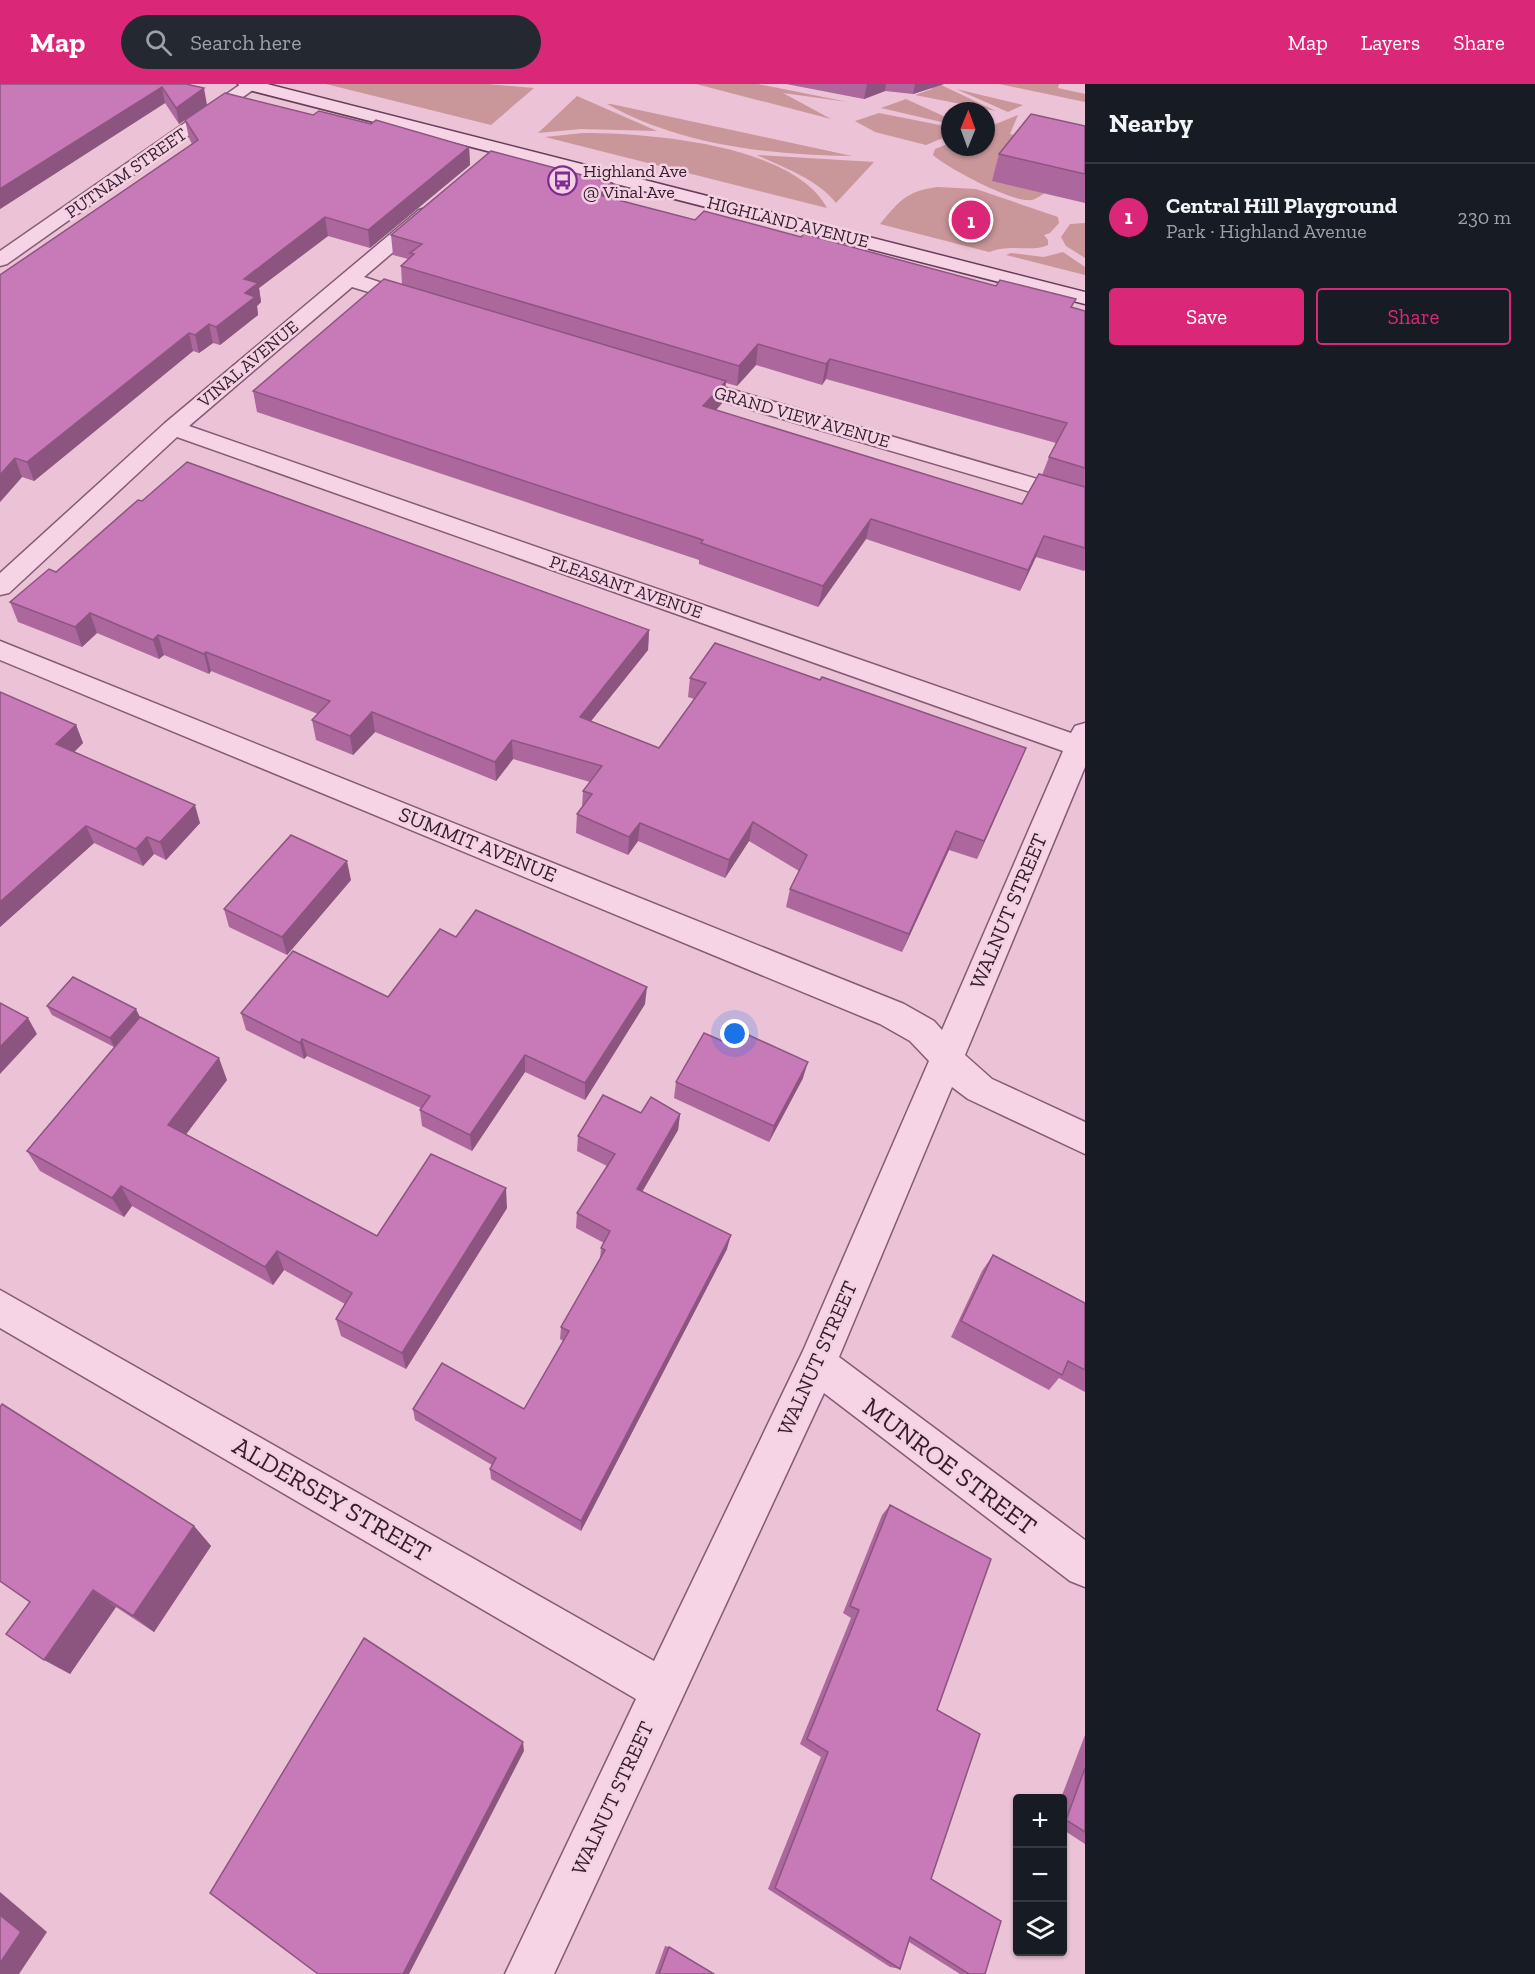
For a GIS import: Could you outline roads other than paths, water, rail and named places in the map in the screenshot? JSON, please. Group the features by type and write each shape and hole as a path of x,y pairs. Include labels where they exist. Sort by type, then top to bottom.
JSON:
{"street":[{"name":"HIGHLAND AVENUE","path":"249,84 1085,298"},
{"name":"PUTNAM STREET","path":"0,260 249,84"},
{"path":"487,162 503,149"},
{"name":"VINAL AVENUE","path":"0,588 173,428 444,199"},
{"path":"348,279 440,308"},
{"name":"GRAND VIEW AVENUE","path":"665,377 1085,501"},
{"name":"PLEASANT AVENUE","path":"173,428 1082,739"},
{"name":"SUMMIT AVENUE","path":"0,650 873,1006 922,1031 967,1080 980,1089 1085,1139"},
{"name":"WALNUT STREET","path":"529,1974 817,1364 946,1055 1082,739"},
{"name":"ALDERSEY STREET","path":"0,1308 663,1690"},
{"name":"MUNROE STREET","path":"817,1364 1085,1566"}],"place":[{"name":"Highland Ave @ Vinal Ave","path":"562,181"},
{"name":"Central Hill Playground","path":"971,220"}]}
